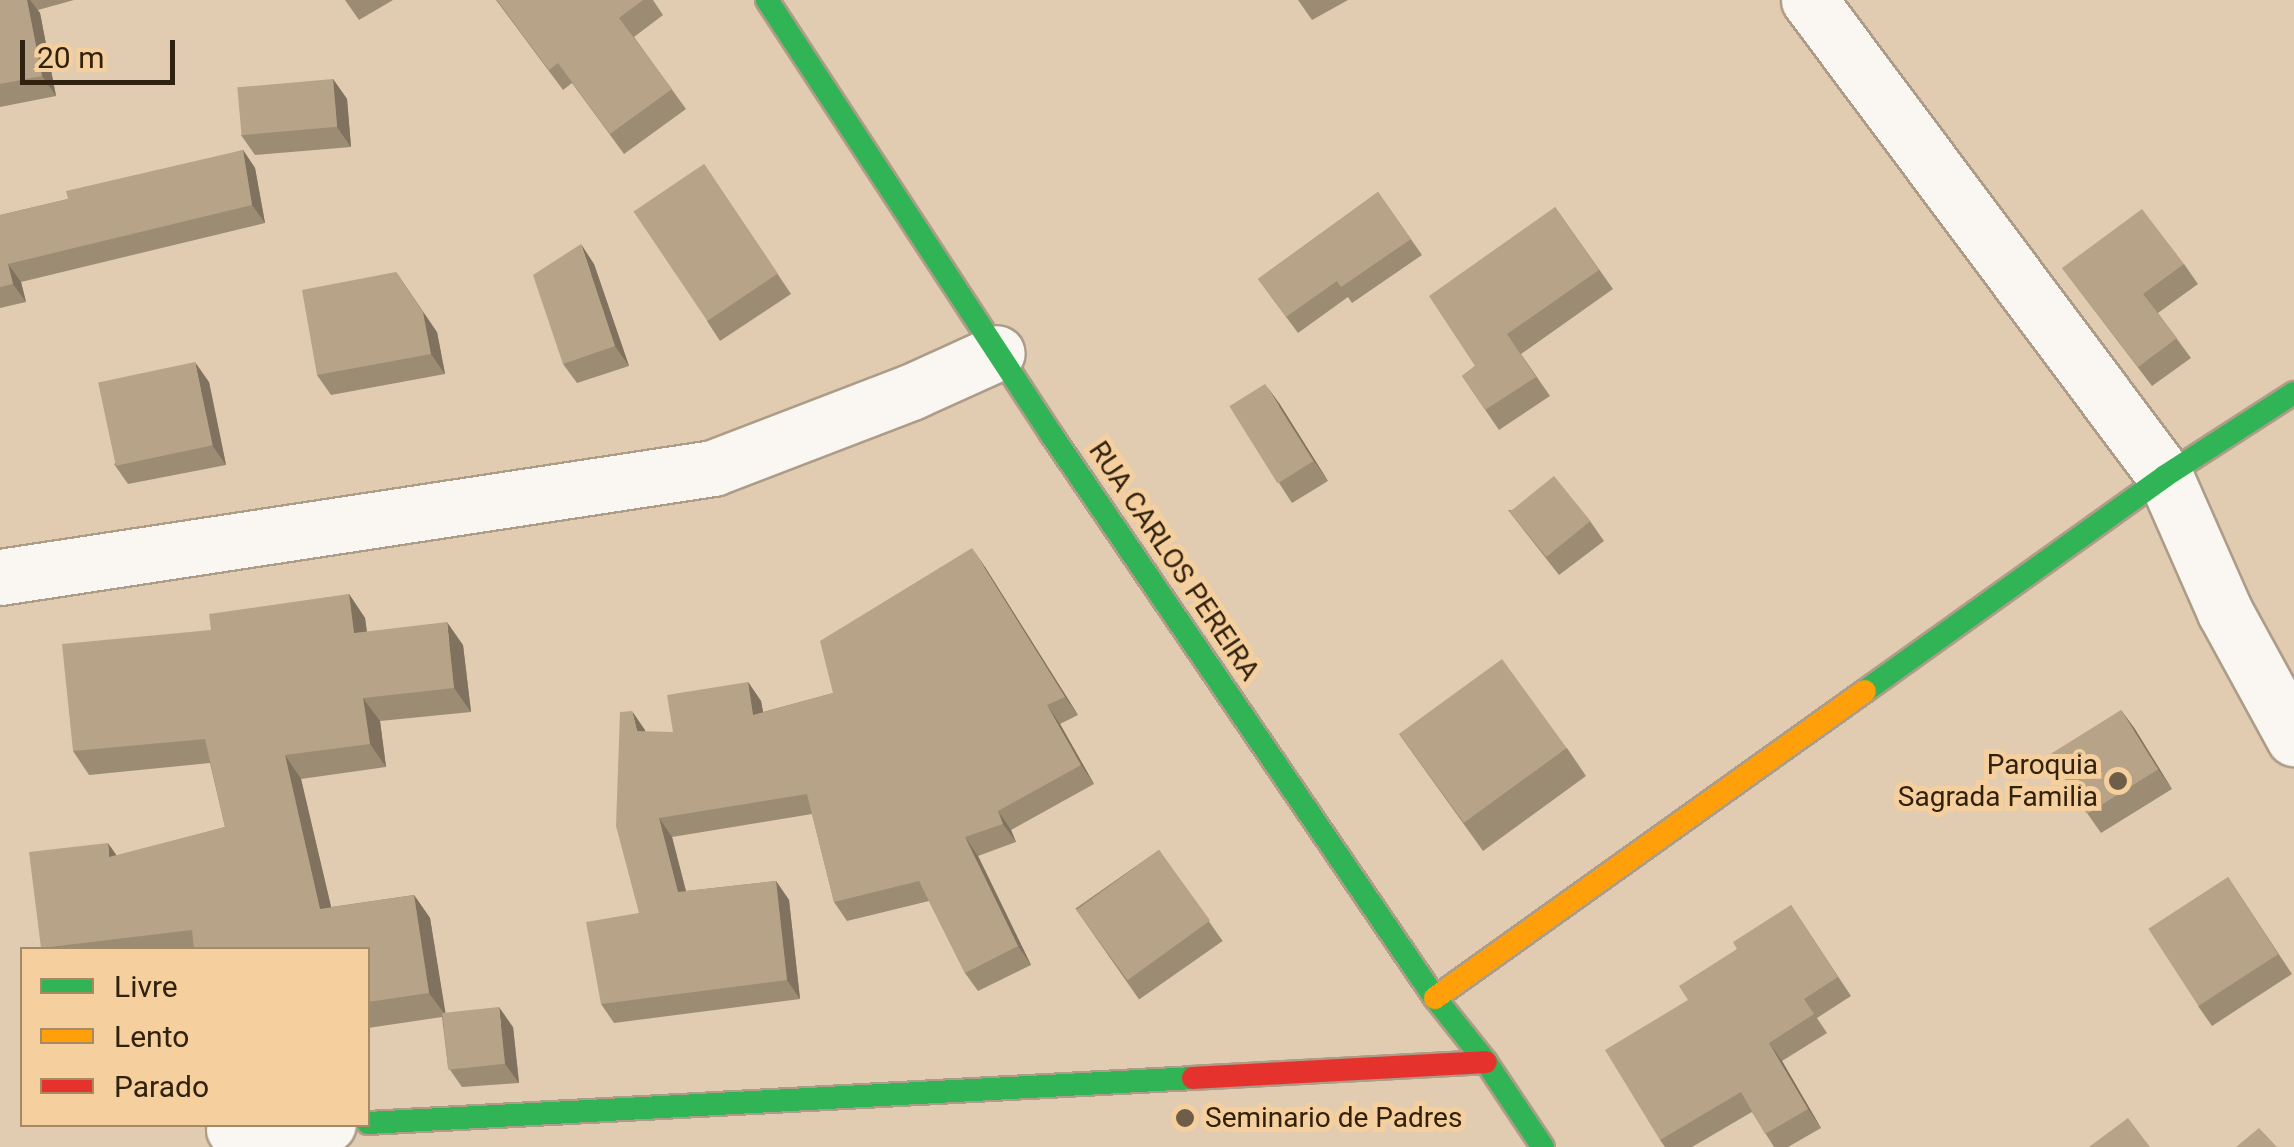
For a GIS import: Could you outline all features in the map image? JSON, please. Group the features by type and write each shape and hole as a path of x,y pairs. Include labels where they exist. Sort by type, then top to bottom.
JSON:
{"street":[{"name":"RUA CARLOS PEREIRA","path":"767,0 997,353 1435,998 1486,1062 1543,1147"},
{"path":"1809,0 2165,476 2225,612 2294,738"},
{"path":"0,577 713,468 911,392 997,353"},
{"path":"1435,998 2165,476 2294,393"},
{"path":"370,1122 1486,1062"},
{"path":"234,1129 272,1127"}],"building":[{"path":"0,0 27,0 42,76 0,84"},
{"path":"497,0 643,0 619,18 672,89 610,134 558,63 549,70"},
{"path":"333,79 337,127 242,135 237,87"},
{"path":"243,150 252,205 8,264 13,284 0,287 0,215 68,199 66,191"},
{"path":"704,164 778,273 707,321 634,212"},
{"path":"1378,192 1411,239 1341,287 1337,281 1286,317 1258,279"},
{"path":"1555,207 1599,270 1507,334 1536,377 1485,410 1462,376 1475,366 1429,296"},
{"path":"2142,209 2184,264 2143,294 2177,338 2138,367 2062,268"},
{"path":"581,244 615,346 563,364 533,275"},
{"path":"396,272 423,312 431,354 317,375 302,290"},
{"path":"195,362 213,445 116,466 98,383"},
{"path":"1265,384 1313,461 1278,483 1229,406"},
{"path":"1554,476 1591,521 1546,557 1510,512"},
{"path":"972,548 1065,697 1047,705 1081,765 998,811 1003,824 965,837 1018,946 965,973 919,881 834,902 807,794 659,818 678,892 776,881 787,980 601,1004 586,922 639,913 616,826 620,712 632,711 637,731 673,732 667,695 748,682 753,715 833,693 820,641"},
{"path":"349,594 354,633 447,622 454,688 363,698 370,744 285,755 320,909 414,895 429,993 370,1002 370,947 194,947 192,930 41,947 29,852 108,843 109,857 225,827 205,739 73,751 62,644 211,630 209,614"},
{"path":"1502,659 1567,748 1464,823 1399,734"},
{"name":"Paroquia Sagrada Familia","path":"2121,710 2158,769 2087,814 2050,755"},
{"path":"1159,850 1210,920 1128,980 1076,910"},
{"path":"2228,877 2278,954 2198,1006 2148,929"},
{"path":"1791,905 1838,977 1804,999 1814,1014 1769,1043 1808,1109 1765,1134 1741,1092 1660,1140 1605,1050 1688,1000 1679,986 1737,949 1733,942"},
{"path":"499,1007 505,1064 448,1070 442,1013"},
{"path":"2128,1118 2150,1147 2089,1147"},
{"path":"2259,1128 2277,1147 2236,1147"}],"traffic: fast":[{"path":"767,0 1051,434 1435,998 1486,1062 1543,1147"},
{"path":"1865,691 2165,476 2294,393"},
{"path":"370,1123 1193,1078"}],"traffic: slow":[{"path":"1435,998 1865,691"}],"traffic: jam":[{"path":"1193,1078 1486,1062"}],"place":[{"name":"Paroquia Sagrada Familia","path":"2118,781"},
{"name":"Seminario de Padres","path":"1185,1118"}]}
